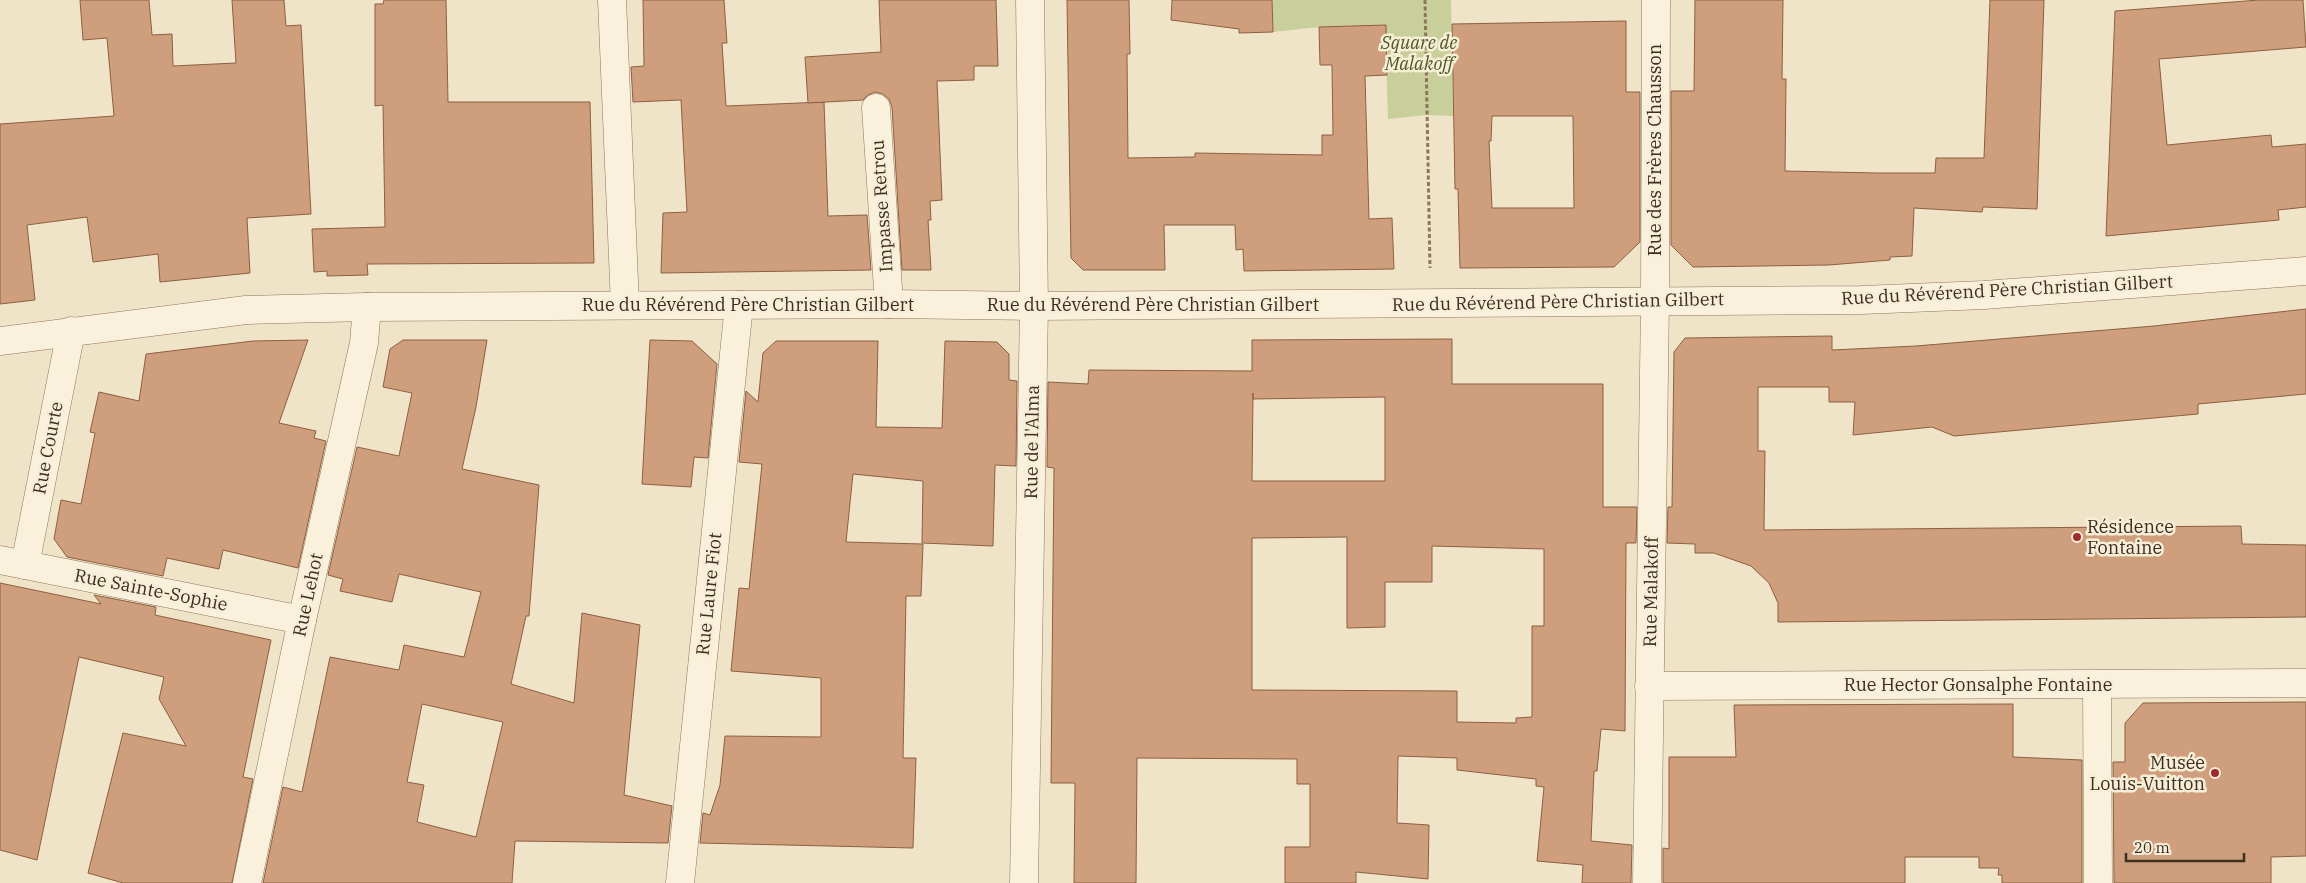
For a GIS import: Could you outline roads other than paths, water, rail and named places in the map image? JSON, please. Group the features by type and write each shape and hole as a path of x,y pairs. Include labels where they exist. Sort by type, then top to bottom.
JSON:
{"street":[{"path":"612,0 625,305"},
{"name":"Rue de l'Alma","path":"1024,883 1034,306 1030,0"},
{"name":"Rue des Frères Chausson","path":"1655,300 1656,0"},
{"name":"Impasse Retrou","path":"876,108 889,304"},
{"name":"Rue du Révérend Père Christian Gilbert","path":"0,340 246,310 625,305 889,304 1034,306 1862,300 1984,295 2306,271"},
{"name":"Rue Malakoff","path":"1647,883 1655,300"},
{"name":"Rue Laure Fiot","path":"680,883 739,305"},
{"name":"Rue Lehot","path":"247,883 302,620 364,343 368,307"},
{"name":"Rue Courte","path":"12,563 71,331"},
{"name":"Rue Sainte-Sophie","path":"12,563 302,620"},
{"name":"Rue Hector Gonsalphe Fontaine","path":"1649,686 2306,683"},
{"path":"2097,685 2098,883"}],"place":[{"name":"Résidence Fontaine","path":"2077,537"},
{"name":"Musée Louis-Vuitton","path":"2215,773"}],"park label":[{"name":"Square de Malakoff","path":"1419,53"}]}
